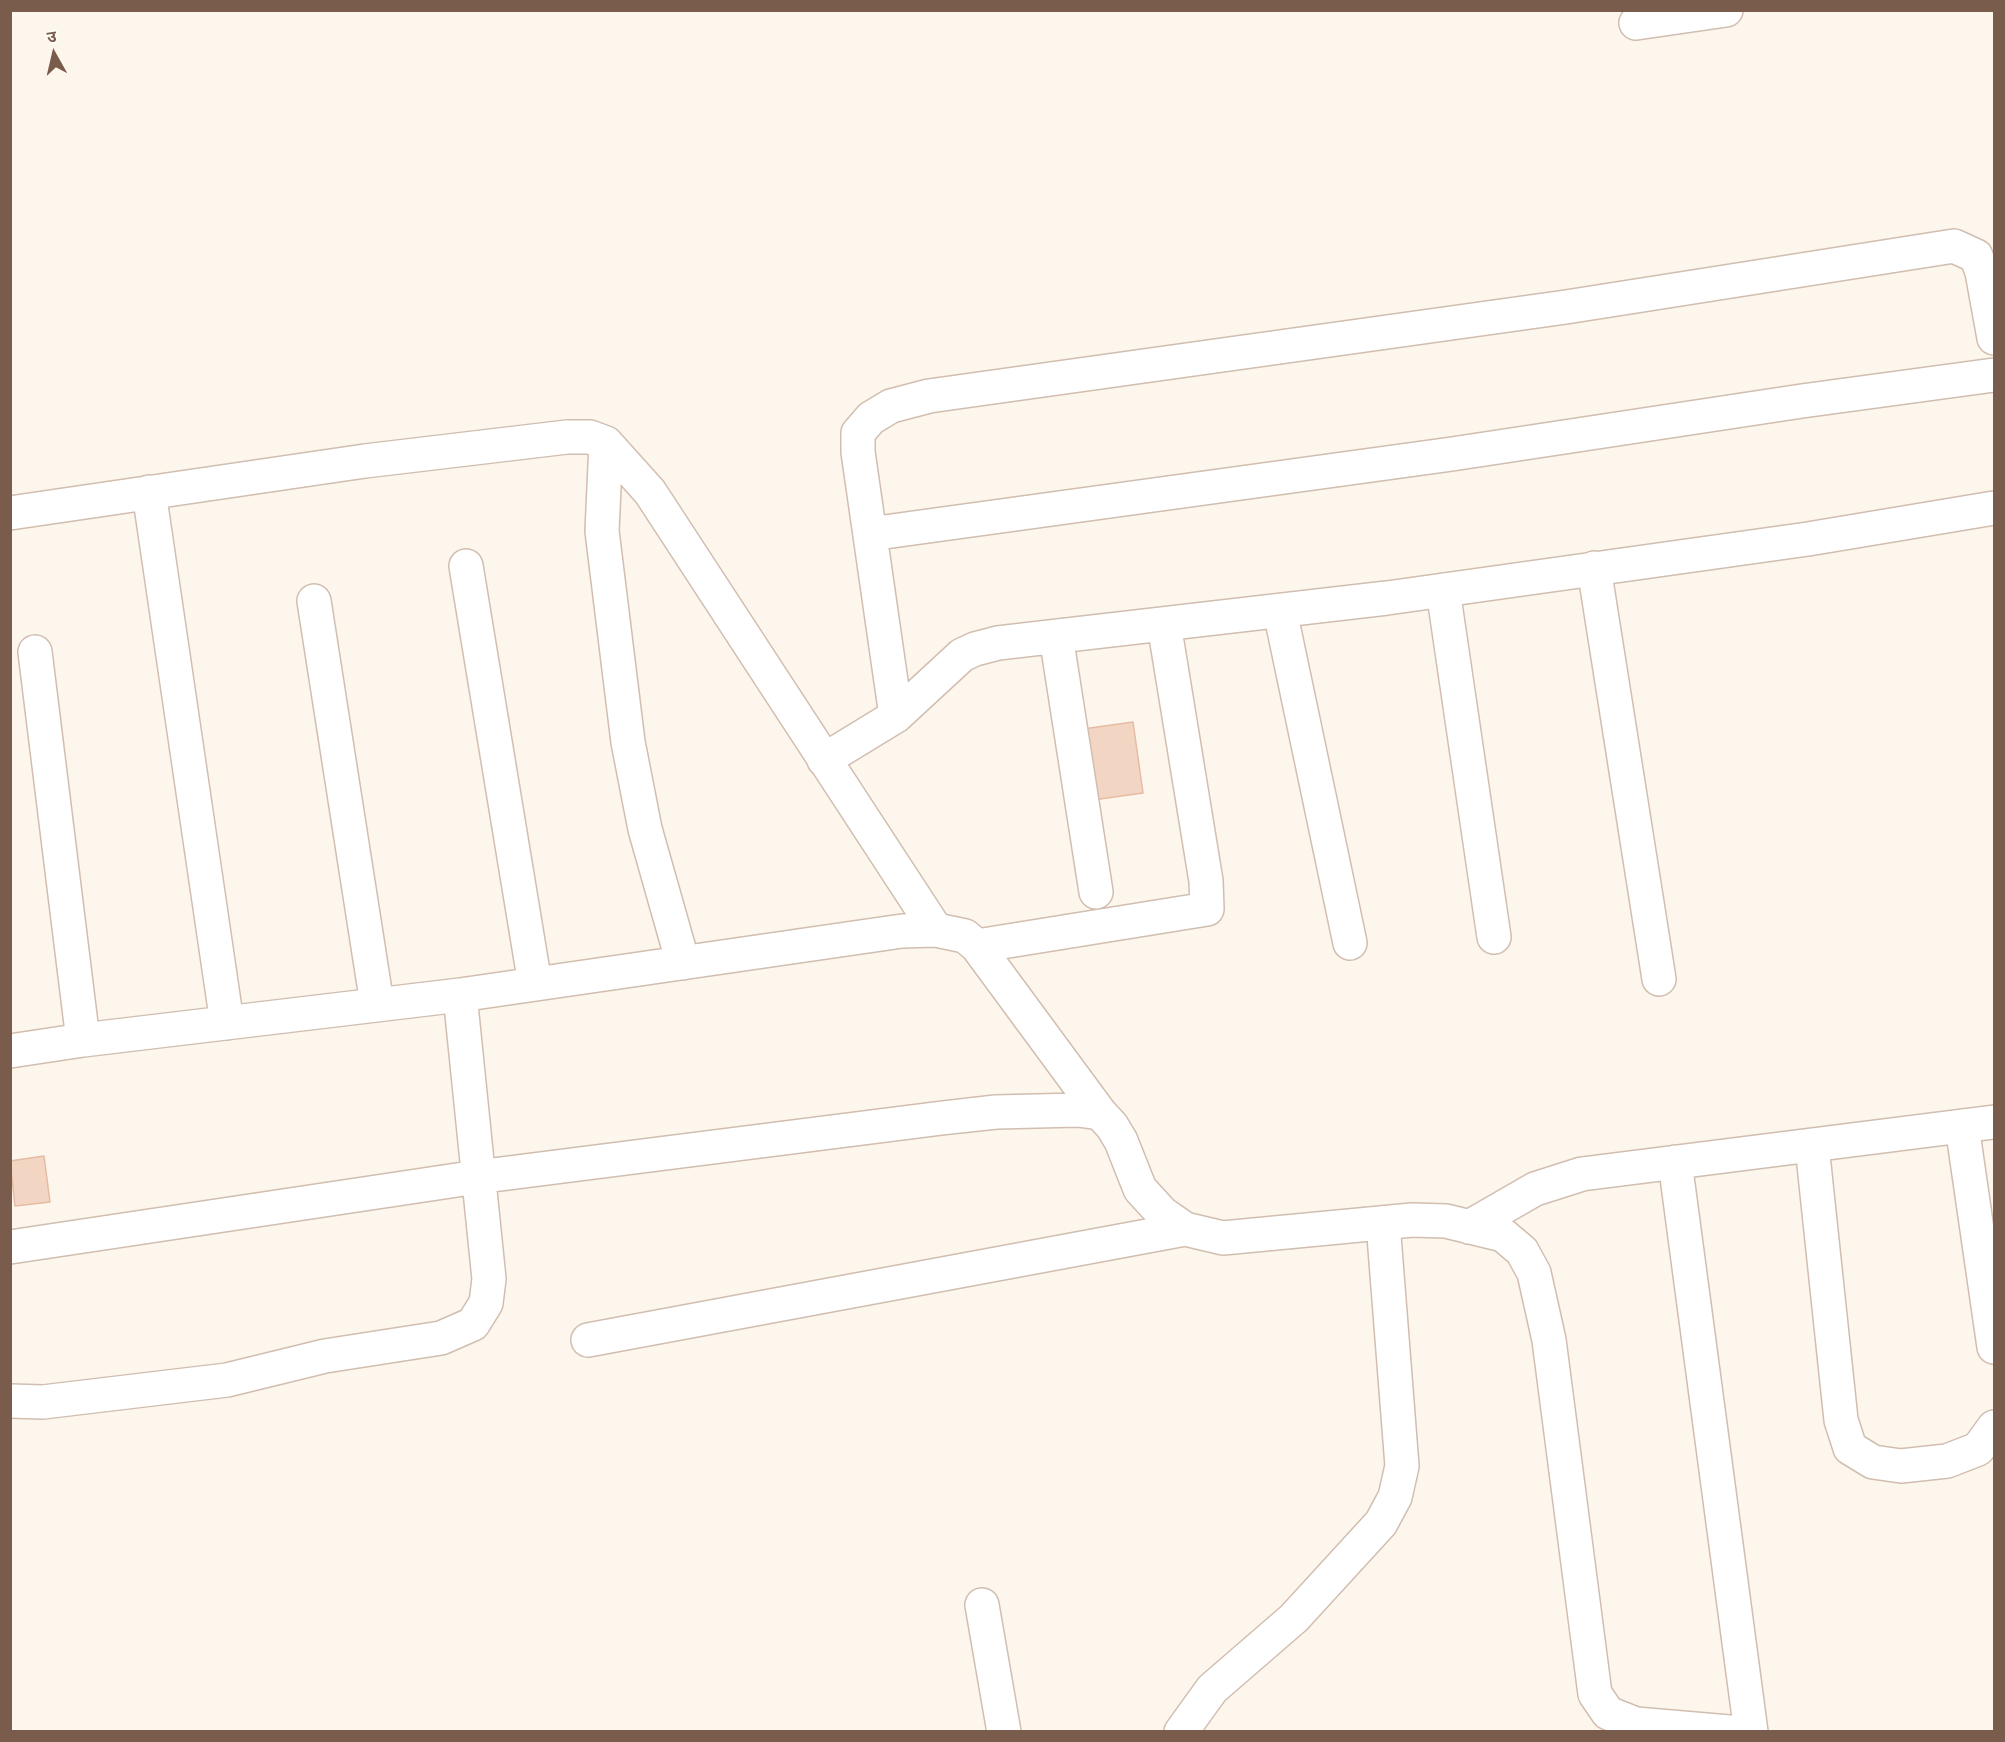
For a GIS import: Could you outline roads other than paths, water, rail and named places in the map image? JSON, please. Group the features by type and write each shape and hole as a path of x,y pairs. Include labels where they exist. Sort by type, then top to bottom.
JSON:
{"street":[{"path":"1636,23 1726,10"},
{"path":"896,716 858,452 858,434 871,418 891,406 929,396 1566,307 1954,246 1976,256 1982,272 1995,338"},
{"path":"870,534 1452,454 1802,401 1995,375"},
{"path":"10,513 364,461 567,437 590,437 606,443 650,492 936,930"},
{"path":"606,443 602,531 628,742 645,829 683,963"},
{"path":"149,492 227,1023"},
{"path":"824,760 896,716 962,655 998,643 1443,590 1808,539 1995,508"},
{"path":"466,566 535,984"},
{"path":"1594,568 1659,979"},
{"path":"1443,590 1494,937"},
{"path":"314,601 378,1004"},
{"path":"1280,611 1350,943"},
{"path":"977,946 1207,909 1206,881 1164,624"},
{"path":"1056,636 1096,892"},
{"path":"35,652 83,1040"},
{"path":"10,1051 83,1040 460,995 902,931 936,930 965,936 977,946 1100,1113 1112,1126 1121,1141 1140,1188 1162,1213 1185,1229 1223,1238 1412,1220 1446,1221 1503,1235 1522,1251 1534,1273 1549,1340 1595,1694 1608,1713 1636,1724 1729,1731"},
{"path":"10,1401 43,1402 227,1380 325,1356 441,1338 474,1324 486,1303 489,1280 460,995"},
{"path":"10,1247 477,1177 996,1112 1078,1110 1100,1113"},
{"path":"1469,1227 1535,1189 1582,1174 1995,1122"},
{"path":"1962,1126 1995,1347"},
{"path":"1812,1146 1841,1420 1850,1448 1873,1462 1901,1466 1947,1461 1978,1449 1995,1427"},
{"path":"1675,1162 1751,1731"},
{"path":"1182,1731 1212,1689 1294,1618 1381,1523 1395,1497 1402,1467 1383,1223"},
{"path":"588,1340 1185,1229"},
{"path":"982,1605 1004,1731"}]}
